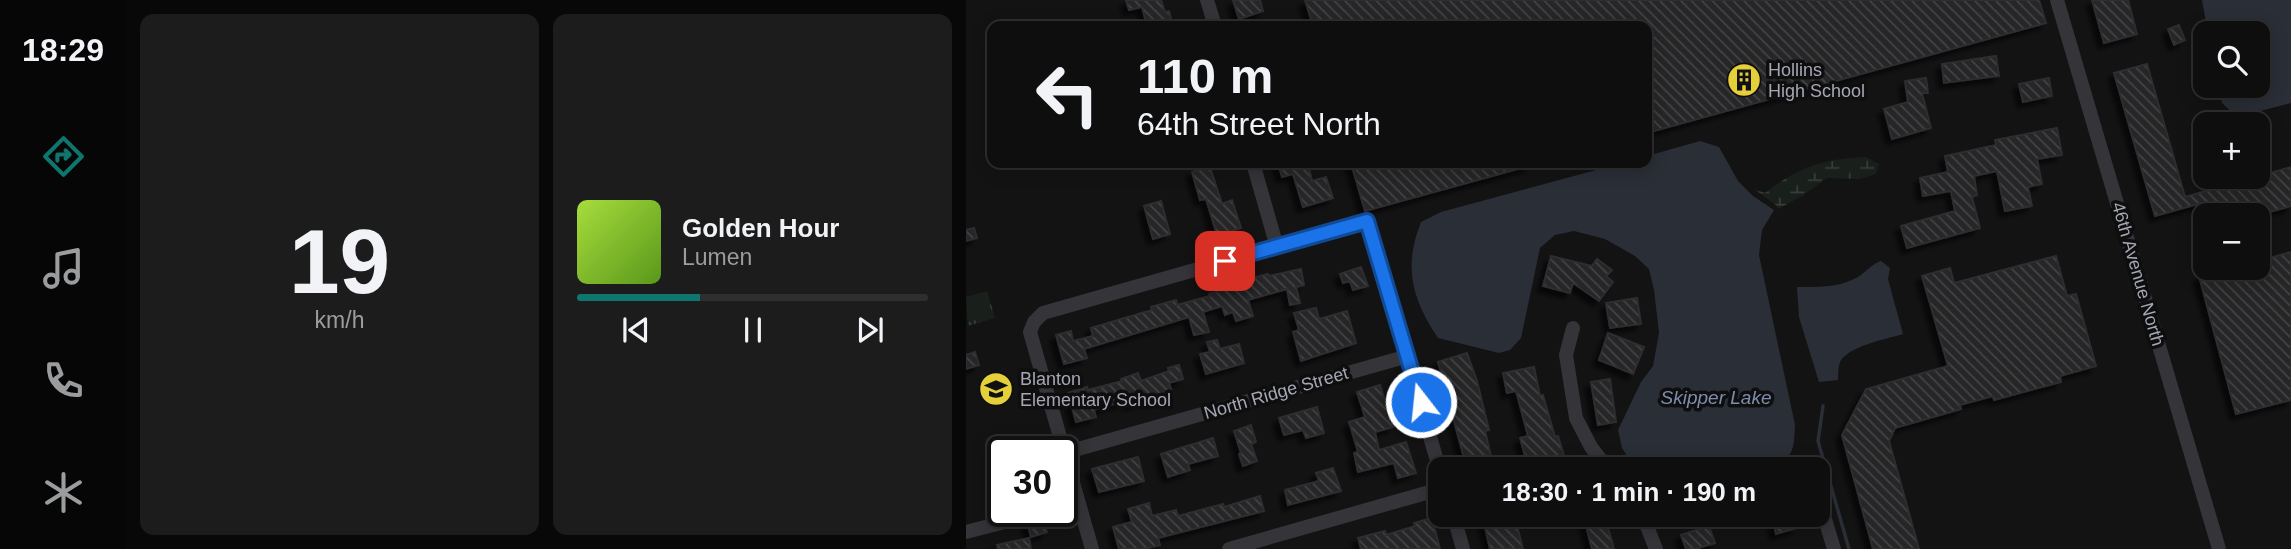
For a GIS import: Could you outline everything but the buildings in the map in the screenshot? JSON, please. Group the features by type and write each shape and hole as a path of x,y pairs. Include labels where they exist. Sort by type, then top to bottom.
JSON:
{"street":[{"path":"1207,0 1213,21"},
{"name":"46th Avenue North","path":"2057,0 2219,549"},
{"path":"1255,168 1277,247"},
{"path":"1059,436 1030,332 1034,321 1043,313 1367,221 1436,457"},
{"path":"1573,328 1566,355 1576,418 1599,457"},
{"name":"North Ridge Street","path":"1078,449 1408,356"},
{"path":"1229,549 1428,492"},
{"path":"1078,501 1092,549"},
{"path":"966,532 987,527"},
{"path":"1457,527 1463,549"},
{"path":"1647,527 1656,549"},
{"path":"1827,527 1834,549"}],"green space":[{"path":"1866,157 1879,164 1876,174 1860,179 1827,178 1778,209 1754,189 1765,193 1790,176 1812,166"},
{"path":"987,291 995,318 968,326 966,297"}],"water":[{"path":"2202,0 2291,0 2291,103 2256,112 2232,112 2222,103 2221,98 2270,98 2270,21 2206,21"},
{"name":"Skipper Lake","path":"1700,141 1719,147 1738,181 1753,196 1774,210 1762,230 1759,255 1795,425 1794,440 1787,457 1628,457 1622,448 1618,430 1641,382 1653,366 1659,333 1649,269 1635,256 1605,239 1574,231 1555,235 1540,248 1521,338 1510,350 1499,353 1438,338 1422,310 1416,296 1412,268 1415,238 1421,222 1441,212 1604,168 1652,168 1652,155"},
{"path":"1881,261 1890,268 1888,279 1903,334 1869,344 1844,356 1838,369 1838,380 1819,382 1799,317 1797,287 1843,283 1858,277"}],"waterway":[{"path":"1823,406 1818,441 1849,549"}],"place":[{"name":"Hollins High School","path":"1744,80"},
{"name":"Blanton Elementary School","path":"996,389"}],"route":[{"path":"1225,261 1367,221 1421,402"}]}
